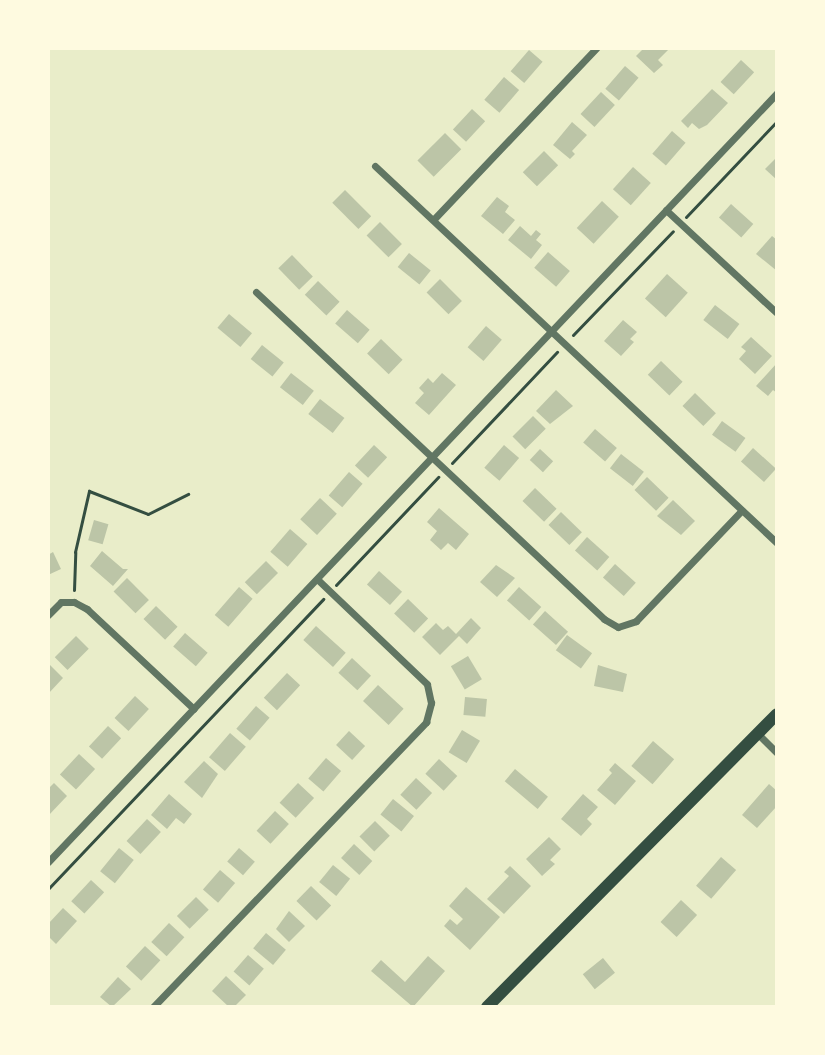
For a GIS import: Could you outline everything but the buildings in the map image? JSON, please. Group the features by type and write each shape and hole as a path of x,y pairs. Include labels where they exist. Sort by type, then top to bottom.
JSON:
{"main road":[{"path":"487,1007 777,714"}],"street":[{"path":"434,219 596,48"},
{"path":"48,862 776,95"},
{"path":"375,166 777,543"},
{"path":"666,210 777,313"},
{"path":"256,292 604,619 618,627 636,621 742,510"},
{"path":"153,1007 426,722 431,703 427,684 318,580"},
{"path":"48,615 61,602 74,602 87,609 194,709"},
{"path":"758,734 777,753"}],"path":[{"path":"690,213 777,121"},
{"path":"576,332 670,234"},
{"path":"454,461 557,352"},
{"path":"339,582 437,479"},
{"path":"74,602 75,552 89,491 148,514 188,494"},
{"path":"48,889 321,601"}]}
